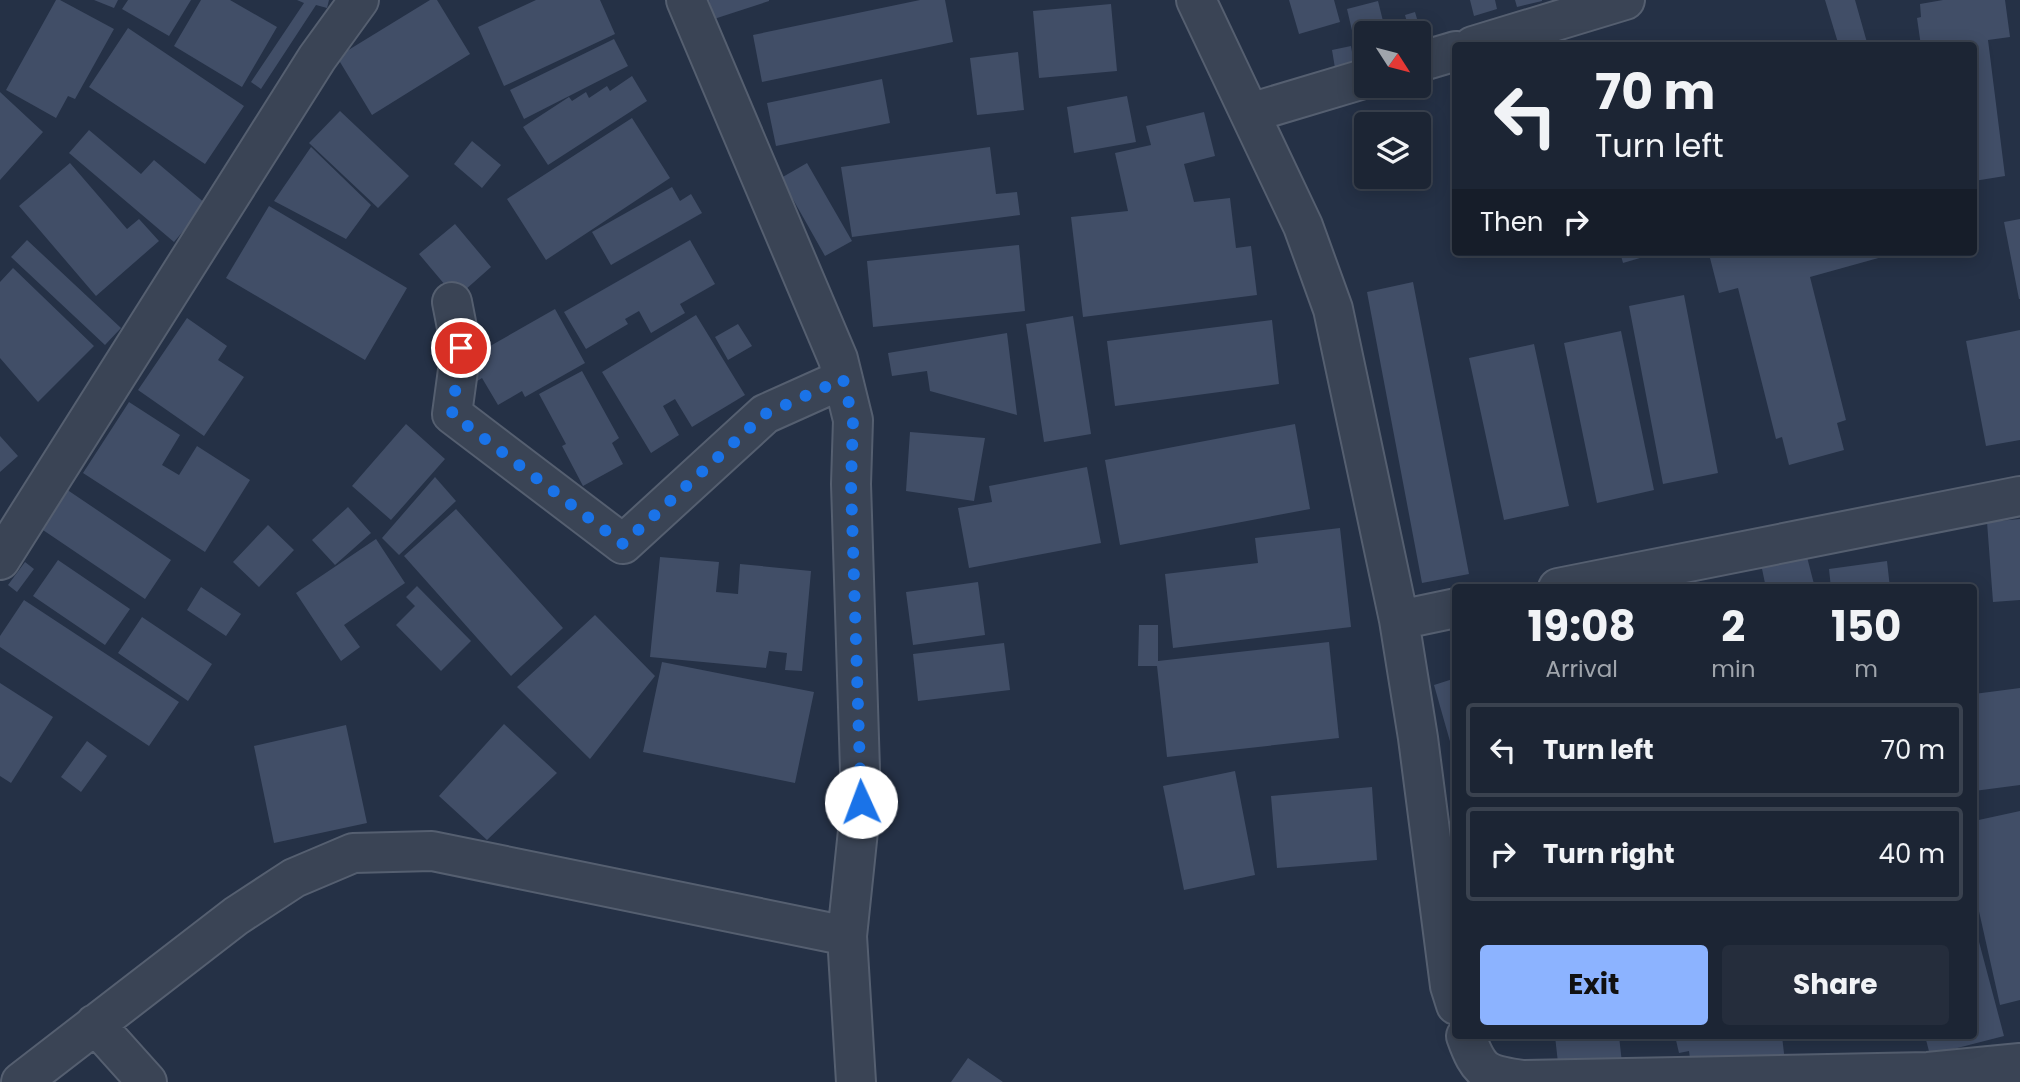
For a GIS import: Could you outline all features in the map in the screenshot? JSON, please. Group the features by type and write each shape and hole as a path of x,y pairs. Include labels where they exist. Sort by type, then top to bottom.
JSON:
{"street":[{"path":"0,560 317,58 359,0"},
{"path":"686,0 838,359 853,420 851,484 861,802 847,936 856,1082"},
{"path":"1196,0 1303,226 1333,309 1399,620 1418,738 1452,992"},
{"path":"1486,42 1625,0"},
{"path":"1432,58 1452,52"},
{"path":"1250,113 1354,82"},
{"path":"452,302 461,348 452,414 623,544 765,414 843,379"},
{"path":"1578,584 2020,496"},
{"path":"1399,620 1452,609"},
{"path":"20,1082 236,916 294,878 353,853 432,851 847,936"},
{"path":"95,1024 147,1082"},
{"path":"1467,1039 1475,1061 1494,1076 1523,1080 1928,1072 2020,1063"}],"building":[{"path":"56,0 114,29 75,99 68,96 56,118 6,90"},
{"path":"94,0 118,0 114,8"},
{"path":"128,0 191,0 169,36 122,9"},
{"path":"201,0 230,0 277,27 242,87 174,46"},
{"path":"297,0 329,0 327,8 316,5 261,89 251,82 304,3"},
{"path":"430,0 437,0 470,54 372,115 337,57"},
{"path":"536,0 600,0 615,34 504,86 478,27"},
{"path":"709,0 769,0 769,1 714,19"},
{"path":"920,0 945,0 953,42 762,82 753,35"},
{"path":"1289,0 1334,0 1340,22 1299,34"},
{"path":"1470,0 1495,0 1497,9 1474,16"},
{"path":"1515,0 1542,0 1542,1 1517,7"},
{"path":"1825,0 1855,0 1867,42 1838,42"},
{"path":"1943,0 2005,0 2010,37 1988,40 2005,176 1977,181 1977,42 1920,42 1917,18 1921,17 1920,4"},
{"path":"1378,1 1383,21 1354,21 1354,39 1347,9"},
{"path":"1111,4 1117,71 1039,78 1033,11"},
{"path":"1415,12 1418,21 1407,21 1405,15"},
{"path":"128,28 244,106 205,164 89,87"},
{"path":"614,39 628,66 524,119 510,90"},
{"path":"1351,46 1354,70 1336,74 1332,50"},
{"path":"1018,52 1024,110 977,115 970,58"},
{"path":"632,76 647,101 548,165 523,127 569,97 572,101 586,92 589,98 607,86 610,91"},
{"path":"882,79 890,123 776,146 767,103"},
{"path":"0,92 43,132 0,180"},
{"path":"1127,96 1136,142 1074,153 1067,107"},
{"path":"340,111 409,176 378,208 309,143"},
{"path":"1204,112 1215,156 1184,164 1194,202 1230,198 1236,248 1251,246 1257,295 1083,317 1071,217 1128,211 1115,153 1151,145 1146,126"},
{"path":"632,118 670,178 546,260 507,199"},
{"path":"89,130 141,174 154,160 206,204 174,242 69,153"},
{"path":"472,141 501,165 482,188 454,164"},
{"path":"311,147 371,205 346,239 274,201"},
{"path":"990,147 996,194 1017,192 1020,215 852,237 841,167"},
{"path":"70,163 127,229 139,219 159,241 96,296 19,206"},
{"path":"807,163 852,241 825,256 781,178"},
{"path":"672,187 680,201 691,194 702,213 611,265 592,232"},
{"path":"269,206 407,288 365,360 226,278"},
{"path":"2020,219 2020,299 2019,299 2004,222"},
{"path":"455,224 491,267 456,298 419,254"},
{"path":"27,240 121,328 105,345 11,257"},
{"path":"690,240 715,284 680,304 685,313 651,333 639,311 625,319 628,324 586,349 564,312"},
{"path":"1019,245 1025,311 873,327 867,261"},
{"path":"1621,256 1647,256 1623,263"},
{"path":"1886,256 1810,277 1846,420 1837,423 1844,450 1789,465 1782,437 1776,439 1738,288 1719,293 1710,258"},
{"path":"13,268 94,346 38,402 0,358 0,282"},
{"path":"1413,282 1469,574 1422,583 1367,292"},
{"path":"1684,295 1718,473 1663,484 1629,306"},
{"path":"555,309 585,363 525,397 522,391 498,405 482,378 474,383 462,362"},
{"path":"696,315 745,395 692,427 675,399 663,406 679,435 651,453 602,372"},
{"path":"1073,316 1091,434 1044,442 1026,324"},
{"path":"187,318 227,346 218,360 244,377 204,436 138,390"},
{"path":"1272,320 1279,384 1115,406 1107,341"},
{"path":"738,324 752,346 728,360 715,337"},
{"path":"2020,330 2020,440 1986,446 1966,341"},
{"path":"1621,331 1654,490 1597,503 1564,343"},
{"path":"1007,333 1017,415 930,391 927,371 892,376 888,353"},
{"path":"1534,344 1569,506 1504,520 1469,358"},
{"path":"582,371 619,438 612,443 623,464 583,486 562,446 566,444 539,394"},
{"path":"129,402 180,435 162,465 179,475 197,446 250,480 205,552 83,473"},
{"path":"406,424 445,459 391,520 352,486"},
{"path":"1295,424 1310,509 1120,545 1105,460"},
{"path":"910,432 985,438 974,501 906,491"},
{"path":"0,436 18,456 0,472"},
{"path":"1087,467 1101,543 969,568 958,508 992,502 989,486"},
{"path":"435,477 456,501 399,555 382,538"},
{"path":"66,489 171,560 145,599 40,528"},
{"path":"348,507 371,533 335,565 312,540"},
{"path":"456,509 563,628 511,676 404,556"},
{"path":"2020,519 2020,600 1993,602 1987,522"},
{"path":"268,525 294,550 259,587 233,562"},
{"path":"1340,528 1351,627 1173,648 1165,574 1258,563 1255,538"},
{"path":"376,539 405,583 344,625 360,647 341,661 296,593"},
{"path":"660,557 719,562 716,592 738,594 740,564 811,571 802,671 785,670 787,653 769,651 766,668 650,657"},
{"path":"1807,557 1814,584 1765,584 1761,564"},
{"path":"58,560 130,609 105,645 33,596"},
{"path":"1887,561 1890,584 1831,584 1829,569"},
{"path":"25,562 34,569 17,592 8,585"},
{"path":"978,582 985,635 913,645 906,592"},
{"path":"417,586 471,641 441,671 396,625 415,606 406,597"},
{"path":"201,587 241,614 226,636 187,610"},
{"path":"24,600 179,702 149,746 0,647 0,636"},
{"path":"595,615 655,676 590,759 517,687"},
{"path":"142,617 212,664 188,701 118,653"},
{"path":"1139,625 1158,625 1158,661 1329,642 1339,738 1167,757 1157,666 1138,666"},
{"path":"1004,643 1010,690 918,701 913,654"},
{"path":"662,662 814,692 795,783 643,752"},
{"path":"1452,679 1452,748 1434,685"},
{"path":"0,683 53,717 11,783 0,776"},
{"path":"2020,688 2020,785 1977,791 1977,694"},
{"path":"504,724 557,773 487,840 439,796"},
{"path":"346,725 367,823 274,843 254,746"},
{"path":"87,741 107,756 81,792 61,777"},
{"path":"1235,771 1255,875 1184,890 1163,786"},
{"path":"1372,787 1377,860 1277,868 1271,796"},
{"path":"2020,811 2020,1000 2000,1005 1977,902 1977,820"},
{"path":"1977,934 2004,1036 1930,1055 1926,1039 1977,1039"},
{"path":"1555,1039 1619,1039 1622,1063 1559,1072"},
{"path":"1676,1039 1782,1039 1785,1062 1692,1074 1689,1051 1679,1053"},
{"path":"968,1058 1003,1082 951,1082"}],"route":[{"path":"461,348 452,414 623,544 765,414 843,379 853,420 851,484 861,802"}]}
